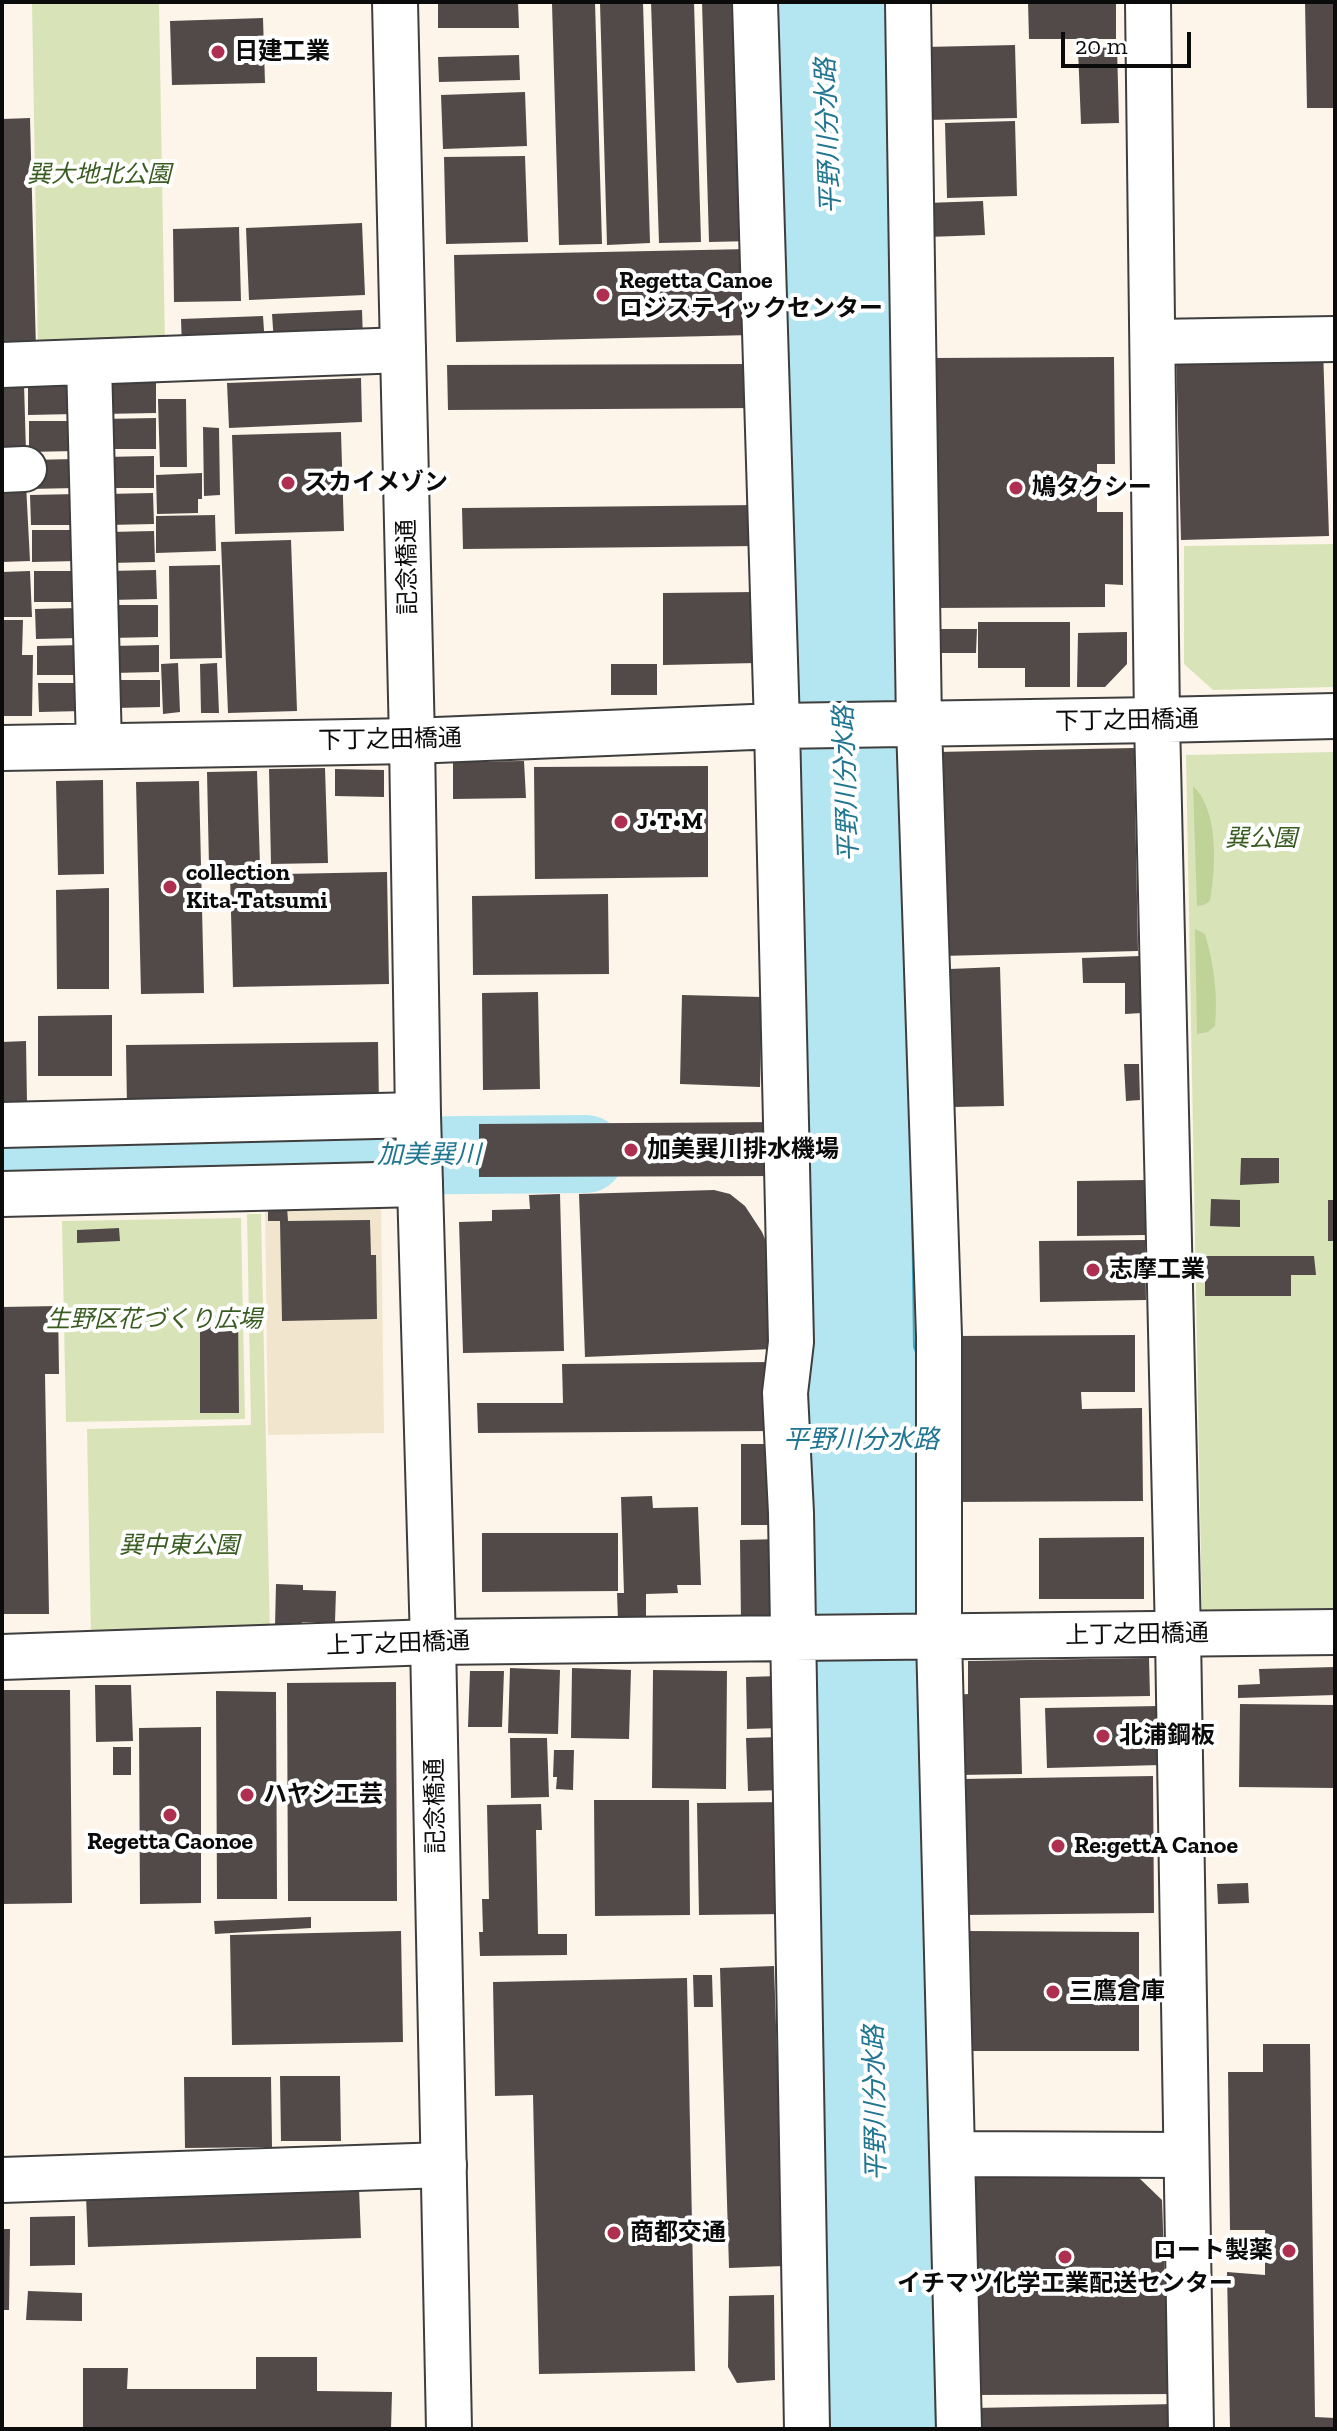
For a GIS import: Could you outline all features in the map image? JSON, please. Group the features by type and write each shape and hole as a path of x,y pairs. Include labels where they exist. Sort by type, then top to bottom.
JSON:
{"street":[{"name":"記念橋通","path":"395,2 449,2429"},
{"path":"755,2 777,726 791,1342 785,1393 786,1435 798,1637 807,2429"},
{"path":"908,2 919,725 939,1336 937,1636 959,2429"},
{"path":"1148,2 1157,720 1178,1635 1191,2429"},
{"path":"1153,342 1335,339"},
{"path":"2,365 403,350"},
{"path":"89,363 99,746"},
{"name":"下丁之田橋通","path":"2,748 412,741 777,726 1335,716"},
{"path":"2,1125 419,1150"},
{"path":"2,1194 419,1150"},
{"name":"上丁之田橋通","path":"2,1657 433,1642 1335,1632"},
{"path":"953,2154 1186,2155"},
{"path":"2,2180 444,2165"}],"shaded area":[{"path":"381,1204 384,1433 268,1435 265,1206"}],"green space":[{"name":"巽大地北公園","path":"32,2 159,2 165,348 38,350"},
{"path":"1335,544 1335,687 1213,690 1184,664 1184,546"},
{"name":"巽公園","path":"1335,752 1335,1613 1202,1615 1186,755"},
{"path":"1193,786 1207,809 1214,840 1210,901 1197,906"},
{"path":"1195,929 1205,934 1213,968 1216,1003 1215,1026 1208,1032 1197,1034"},
{"name":"巽中東公園","path":"247,1214 261,1214 270,1634 91,1637 87,1429 251,1425"},
{"name":"生野区花づくり広場","path":"241,1218 245,1419 66,1422 62,1221"}],"water":[{"name":"平野川分水路","path":"771,2 890,2 906,752 914,1347 929,1387 925,1663 936,2429 828,2429"}],"building":[{"path":"438,2 518,2 519,28 438,28"},
{"path":"595,2 602,244 559,245 552,4"},
{"path":"643,2 650,243 607,245 600,3"},
{"path":"651,2 694,2 701,242 659,243"},
{"path":"702,2 745,2 752,241 709,242"},
{"path":"1028,2 1116,2 1116,39 1029,39"},
{"path":"1305,2 1335,2 1335,108 1307,108"},
{"name":"日建工業","path":"263,18 265,83 172,85 170,21"},
{"path":"1015,45 1017,118 926,120 925,47"},
{"path":"1117,47 1119,123 1081,124 1078,49"},
{"path":"519,55 520,80 439,82 438,57"},
{"path":"525,92 527,146 443,149 441,95"},
{"path":"30,118 36,350 2,351 2,119"},
{"path":"1015,121 1017,196 947,198 945,123"},
{"path":"525,156 528,242 446,244 444,157"},
{"path":"983,201 985,235 927,237 926,203"},
{"path":"362,223 365,295 249,300 246,228"},
{"path":"239,227 241,301 174,302 173,229"},
{"name":"Regetta Canoe ロジスティックセンター","path":"750,249 752,335 456,342 454,255"},
{"path":"362,310 363,340 274,343 272,314"},
{"path":"263,316 265,345 182,348 181,319"},
{"name":"鳩タクシー","path":"1323,348 1329,536 1181,540 1176,352"},
{"name":"鳩タクシー","path":"1114,357 1115,464 1097,464 1097,512 1123,512 1123,585 1105,584 1105,607 935,608 934,358"},
{"path":"755,364 755,408 448,410 447,365"},
{"path":"100,376 156,376 156,413 101,414"},
{"path":"75,378 75,414 28,415 28,379"},
{"path":"361,378 362,422 229,428 227,383"},
{"path":"24,384 26,452 2,453 2,385"},
{"path":"158,399 186,399 187,467 160,467"},
{"path":"156,418 156,449 103,449 102,419"},
{"path":"29,421 75,421 75,451 29,452"},
{"path":"203,427 219,428 220,495 204,496"},
{"name":"スカイメゾン","path":"341,432 344,531 235,534 232,435"},
{"path":"154,456 154,488 105,488 104,457"},
{"path":"75,459 75,488 30,489 30,460"},
{"path":"202,473 202,499 198,499 198,513 157,514 156,475"},
{"path":"26,484 30,561 2,562 2,485"},
{"path":"153,493 154,524 107,525 107,494"},
{"path":"77,494 77,525 31,525 30,495"},
{"path":"758,505 758,546 463,549 462,508"},
{"path":"215,515 216,551 156,553 156,516"},
{"path":"32,530 77,530 77,561 32,562"},
{"path":"154,531 155,562 109,563 109,532"},
{"path":"291,540 297,711 228,713 221,542"},
{"path":"220,565 222,658 170,659 169,566"},
{"path":"156,570 157,599 110,600 109,571"},
{"path":"30,571 32,617 2,617 2,572"},
{"path":"34,571 78,571 78,602 34,602"},
{"path":"756,592 757,663 663,665 663,593"},
{"path":"111,605 158,605 158,637 111,638"},
{"path":"78,608 79,638 36,639 35,609"},
{"path":"2,620 23,620 22,655 33,655 32,716 2,716"},
{"path":"978,622 1070,622 1070,687 1025,687 1025,668 978,668"},
{"path":"940,629 977,629 976,653 939,653"},
{"path":"1127,632 1127,664 1105,687 1077,687 1078,633"},
{"path":"80,645 81,675 37,675 37,646"},
{"path":"159,645 159,672 112,673 112,646"},
{"path":"178,663 180,712 163,714 161,664"},
{"path":"217,663 219,713 201,713 200,664"},
{"path":"611,664 657,664 657,695 611,695"},
{"path":"114,680 160,680 160,707 115,708"},
{"path":"38,683 82,683 83,711 39,712"},
{"path":"1134,748 1138,951 941,956 937,752"},
{"path":"524,761 526,798 453,799 453,762"},
{"name":"J•T•M","path":"708,766 708,877 535,879 534,767"},
{"path":"325,768 328,863 271,864 269,769"},
{"path":"335,769 384,770 384,797 335,796"},
{"path":"257,771 260,865 209,866 207,772"},
{"path":"103,780 104,874 58,875 56,781"},
{"name":"collection Kita-Tatsumi","path":"199,781 204,993 141,994 136,782"},
{"path":"387,872 389,984 233,987 230,875"},
{"path":"109,888 109,989 57,989 56,890"},
{"path":"608,894 609,974 473,975 472,896"},
{"path":"1141,956 1142,1013 1125,1014 1125,983 1083,983 1082,958"},
{"path":"1000,967 1004,1106 953,1107 949,969"},
{"path":"538,992 540,1089 483,1090 482,993"},
{"path":"682,995 762,997 760,1087 680,1084"},
{"path":"112,1015 112,1076 38,1076 38,1016"},
{"path":"26,1041 27,1103 2,1103 2,1042"},
{"path":"378,1042 379,1105 127,1108 126,1045"},
{"path":"1124,1064 1139,1064 1140,1100 1126,1101"},
{"name":"加美巽川排水機場","path":"782,1122 782,1176 479,1177 479,1124"},
{"path":"1241,1158 1279,1158 1279,1183 1240,1185"},
{"path":"1145,1180 1145,1235 1077,1236 1077,1181"},
{"path":"714,1190 730,1194 745,1206 762,1232 773,1258 773,1349 585,1357 579,1194"},
{"path":"560,1194 564,1351 463,1353 459,1222 492,1221 492,1210 530,1209 529,1195"},
{"path":"1211,1199 1240,1200 1240,1227 1210,1226"},
{"path":"1328,1200 1335,1200 1335,1241 1328,1241"},
{"path":"268,1207 287,1207 288,1221 370,1220 371,1255 376,1255 377,1319 282,1321 280,1221 268,1221"},
{"path":"119,1228 120,1241 77,1243 77,1230"},
{"name":"志摩工業","path":"1145,1240 1146,1300 1040,1302 1039,1241"},
{"path":"1205,1256 1314,1256 1316,1275 1291,1275 1291,1296 1205,1296"},
{"path":"58,1306 59,1374 45,1374 49,1614 2,1614 2,1307"},
{"path":"200,1315 238,1315 239,1413 200,1413"},
{"path":"1135,1335 1135,1392 1081,1392 1082,1409 1142,1408 1143,1501 954,1502 953,1336"},
{"path":"773,1362 774,1431 478,1433 477,1403 563,1403 562,1364"},
{"path":"741,1444 783,1444 783,1525 741,1525"},
{"path":"652,1496 653,1508 698,1507 701,1585 677,1585 678,1593 646,1594 646,1620 618,1621 617,1593 624,1593 621,1497"},
{"path":"482,1533 618,1533 618,1591 482,1592"},
{"path":"1144,1537 1144,1599 1039,1599 1039,1538"},
{"path":"781,1539 782,1623 741,1623 740,1540"},
{"path":"276,1584 303,1585 303,1590 336,1591 335,1622 302,1622 302,1627 275,1627"},
{"path":"1149,1658 1150,1696 1020,1698 1022,1774 958,1775 957,1695 968,1694 968,1661"},
{"path":"1335,1667 1335,1695 1238,1698 1238,1685 1260,1684 1259,1669"},
{"path":"510,1668 560,1670 558,1734 508,1733"},
{"path":"572,1668 631,1670 629,1739 571,1738"},
{"path":"653,1670 727,1671 726,1789 652,1788"},
{"path":"470,1671 504,1671 502,1727 468,1727"},
{"path":"779,1676 780,1728 747,1729 746,1677"},
{"path":"396,1682 397,1901 288,1901 287,1683"},
{"path":"95,1685 131,1685 133,1741 96,1742"},
{"path":"2,1690 70,1690 72,1903 2,1904"},
{"name":"ハヤシ工芸","path":"216,1691 276,1692 277,1899 217,1899"},
{"path":"1240,1704 1335,1705 1335,1788 1239,1787"},
{"name":"北浦鋼板","path":"1160,1706 1161,1765 1047,1768 1045,1708"},
{"name":"Regetta Caonoe","path":"201,1727 201,1903 140,1904 139,1728"},
{"path":"781,1737 783,1790 748,1791 746,1738"},
{"path":"510,1738 547,1738 549,1797 511,1798"},
{"path":"113,1747 131,1747 131,1775 113,1775"},
{"path":"554,1750 574,1750 573,1790 556,1789"},
{"name":"Re:gettA Canoe","path":"1153,1776 1154,1913 963,1915 961,1779"},
{"path":"594,1800 689,1800 690,1915 595,1916"},
{"path":"786,1802 787,1914 699,1915 697,1803"},
{"path":"541,1804 542,1830 536,1830 538,1934 567,1934 567,1955 480,1956 482,1899 489,1899 487,1805"},
{"path":"1248,1883 1249,1903 1218,1904 1217,1884"},
{"path":"311,1917 311,1928 215,1934 214,1921"},
{"path":"401,1931 403,2042 232,2045 230,1935"},
{"name":"三鷹倉庫","path":"966,1931 1139,1932 1139,2051 966,2051"},
{"path":"774,1966 784,2266 729,2268 720,1968"},
{"path":"693,1975 712,1975 713,2007 694,2007"},
{"name":"商都交通","path":"687,1978 695,2371 539,2374 533,2095 495,2096 493,1982"},
{"name":"ロート製薬","path":"1263,2044 1310,2044 1315,2417 1335,2418 1335,2429 1230,2429 1227,2272 1265,2275 1265,2230 1230,2230 1228,2072 1263,2072"},
{"path":"280,2076 340,2076 341,2141 281,2141"},
{"path":"184,2077 271,2077 272,2147 185,2148"},
{"name":"イチマツ化学工業配送センター","path":"1136,2175 1162,2200 1166,2314 1175,2314 1176,2394 972,2395 963,2191 979,2176"},
{"path":"359,2188 361,2238 88,2247 86,2196"},
{"path":"75,2216 75,2265 30,2266 30,2217"},
{"path":"2,2229 10,2229 9,2310 2,2310"},
{"path":"28,2291 82,2293 82,2321 26,2320"},
{"path":"774,2295 775,2380 737,2383 728,2367 729,2296"},
{"path":"256,2357 317,2357 317,2391 392,2392 391,2429 83,2429 83,2368 128,2368 127,2389 256,2389"},
{"path":"1176,2404 1177,2429 974,2429 974,2408"}],"waterway":[{"name":"加美巽川","path":"2,1159 586,1154"}],"place":[{"name":"日建工業","path":"218,52"},
{"name":"Regetta Canoe ロジスティックセンター","path":"603,295"},
{"name":"スカイメゾン","path":"288,483"},
{"name":"鳩タクシー","path":"1016,488"},
{"name":"J•T•M","path":"621,822"},
{"name":"collection Kita-Tatsumi","path":"170,887"},
{"name":"加美巽川排水機場","path":"631,1150"},
{"name":"志摩工業","path":"1093,1270"},
{"name":"北浦鋼板","path":"1103,1736"},
{"name":"ハヤシ工芸","path":"247,1795"},
{"name":"Regetta Caonoe","path":"170,1815"},
{"name":"Re:gettA Canoe","path":"1058,1846"},
{"name":"三鷹倉庫","path":"1053,1992"},
{"name":"商都交通","path":"614,2233"},
{"name":"ロート製薬","path":"1289,2251"},
{"name":"イチマツ化学工業配送センター","path":"1065,2257"}]}
